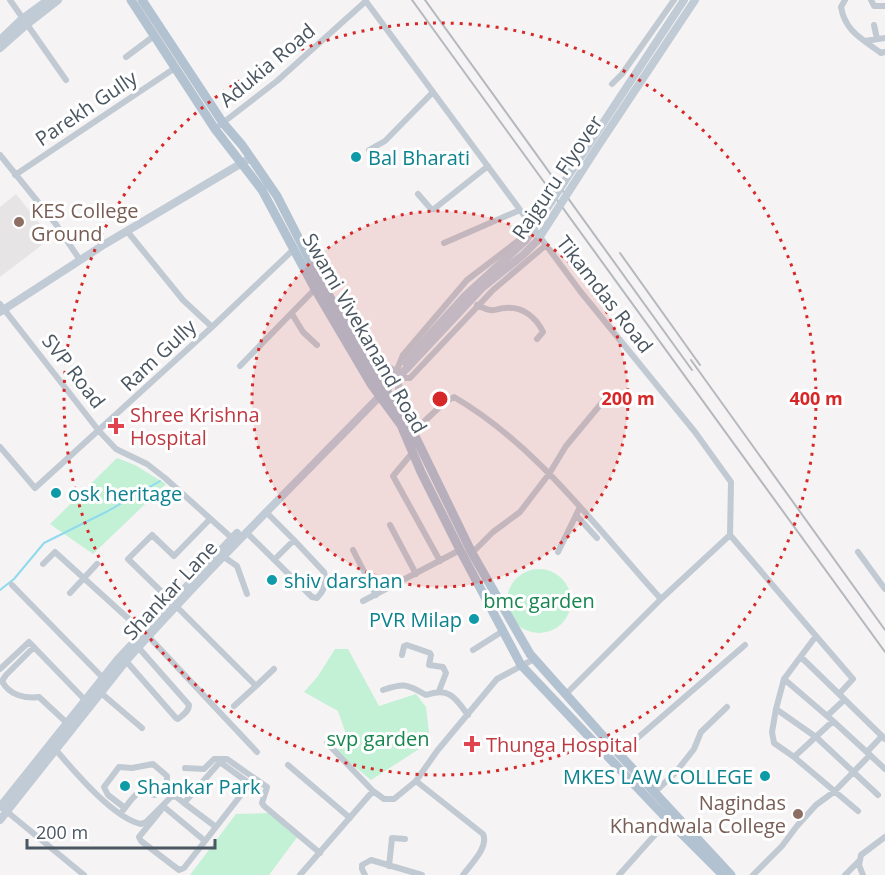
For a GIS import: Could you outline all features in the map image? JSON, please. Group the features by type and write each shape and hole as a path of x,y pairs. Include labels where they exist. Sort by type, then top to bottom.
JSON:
{"main road":[{"name":"Swami Vivekanand Road","path":"131,0 215,129 277,196 380,390 405,417 472,553 534,659 655,792 672,816 723,875"},
{"name":"Swami Vivekanand Road","path":"142,0 224,123 242,145 246,160 315,289 401,425 460,550 521,665 731,875"}],"street":[{"path":"10,0 66,80"},
{"path":"0,48 48,0"},
{"path":"0,39 58,0"},
{"name":"Adukia Road","path":"215,129 277,81 365,0"},
{"name":"Tikamdas Road","path":"365,0 580,291 695,432 731,482 730,535"},
{"path":"612,84 622,74 674,0"},
{"name":"Rajguru Flyover","path":"380,390 407,364 465,296 526,240 684,0"},
{"name":"Rajguru Flyover","path":"407,364 482,288 537,241 695,0"},
{"path":"844,0 841,7 843,20 865,41 881,53 885,52"},
{"path":"871,0 874,6 885,6"},
{"path":"874,25 877,39"},
{"path":"126,57 154,36"},
{"path":"865,41 885,38"},
{"name":"Parekh Gully","path":"15,175 175,68"},
{"path":"369,150 385,141 433,92"},
{"path":"0,155 55,223 80,260"},
{"path":"1,308 246,160"},
{"path":"418,194 430,209 434,209 488,166"},
{"path":"444,243 519,210"},
{"path":"405,417 397,375 403,355 467,280 518,241 530,223"},
{"path":"127,231 183,300 212,327"},
{"path":"363,355 397,375 410,378 477,306 546,245"},
{"name":"Ram Gully","path":"0,447 35,488 294,249"},
{"path":"240,366 315,289"},
{"path":"477,306 492,310 519,309 530,315 543,332 537,339"},
{"name":"SVP Road","path":"1,308 116,449 156,471 235,540"},
{"path":"292,314 303,332 317,345"},
{"name":"Shankar Lane","path":"174,604 225,556 235,540 266,512 380,390"},
{"name":"Shankar Lane","path":"53,747 86,700 145,634 380,390"},
{"path":"472,553 493,532 520,512 566,447 610,393"},
{"path":"413,432 445,402 454,397 504,432 549,474 598,537 661,599"},
{"path":"413,452 393,476 440,561"},
{"path":"246,532 312,597 317,598 324,586 326,578 324,572 266,512"},
{"path":"558,552 579,513"},
{"path":"210,519 174,556 152,535 128,559 256,686"},
{"path":"390,525 416,574"},
{"path":"566,694 661,599 730,535 853,679 816,738 794,757"},
{"path":"274,560 294,540"},
{"path":"352,550 376,595"},
{"path":"363,601 460,550"},
{"path":"43,564 55,552 145,634 257,752"},
{"path":"858,552 885,589"},
{"path":"225,556 237,566 248,594"},
{"path":"70,593 97,564"},
{"path":"12,585 105,680"},
{"path":"473,650 503,631"},
{"name":"Shankar Lane","path":"0,820 2,808 101,693 105,680 126,661 145,634"},
{"path":"816,636 784,679 772,732 774,743 858,811"},
{"path":"0,669 28,642 86,700"},
{"path":"402,655 404,646 407,645 430,652 429,664 442,668 446,673 439,691"},
{"path":"619,754 745,645"},
{"path":"34,647 6,675 4,685 7,689 25,698 39,697 68,723"},
{"path":"126,661 176,718 178,719 189,709 189,705 138,647"},
{"path":"753,875 782,846 796,826 816,805 836,791 854,773 884,737 801,657"},
{"path":"327,743 373,791 384,799 394,799 416,781 437,751 497,679 534,659"},
{"path":"234,706 274,669"},
{"path":"784,679 885,769"},
{"path":"383,690 402,684 426,694 439,691 449,693 459,701 468,714"},
{"path":"101,693 142,728"},
{"path":"655,792 676,772 694,749 701,732 727,707"},
{"path":"776,709 816,738 878,795"},
{"path":"53,747 88,785 123,811"},
{"path":"185,768 204,769 214,759 227,759 267,788 262,803 264,806 320,853"},
{"path":"163,806 140,837 141,841 178,870 184,868 248,786 220,762 184,803"},
{"path":"123,811 138,793 155,795 167,781 166,776 153,764 132,768 119,767 104,787 108,795 123,811 142,828"},
{"path":"288,765 350,818"},
{"path":"416,781 483,834 484,846 463,875"},
{"path":"300,875 373,791"},
{"path":"136,823 146,822 171,797 175,796 216,827"},
{"path":"163,806 205,841"},
{"path":"2,808 84,875"},
{"path":"620,875 672,816"},
{"path":"863,875 859,865 861,855 885,837"},
{"path":"389,866 392,838 405,839"},
{"path":"365,875 362,869 365,862 371,860 422,875"},
{"path":"844,875 860,860"}],"shaded area":[{"name":"KES College Ground","path":"16,194 51,238 0,277 0,207"}],"green space":[{"path":"117,458 135,465 166,484 93,554 50,524"},
{"name":"bmc garden","path":"533,569 545,569 562,578 569,589 571,601 569,613 562,624 545,633 533,633 521,628 512,619 507,607 507,595 512,583 521,574"},
{"name":"svp garden","path":"335,649 348,649 379,706 416,694 426,707 430,742 371,780 336,751 347,737 338,711 304,692 318,676"},
{"path":"268,813 298,836 269,875 190,875 236,814"}],"waterway":[{"path":"0,590 14,579 44,543 108,511 160,481"}],"railway":[{"path":"412,0 885,652"},
{"path":"425,0 692,370"},
{"path":"620,253 700,365"},
{"path":"691,360 885,630"}],"place":[{"name":"Bal Bharati","path":"356,157"},
{"name":"KES College Ground","path":"19,222"},
{"name":"Shree Krishna Hospital","path":"116,426"},
{"name":"osk heritage","path":"56,493"},
{"name":"shiv darshan","path":"272,580"},
{"name":"PVR Milap","path":"474,619"},
{"name":"Thunga Hospital","path":"472,744"},
{"name":"MKES LAW COLLEGE","path":"765,776"},
{"name":"Shankar Park","path":"125,786"},
{"name":"Nagindas Khandwala College","path":"798,814"}]}
